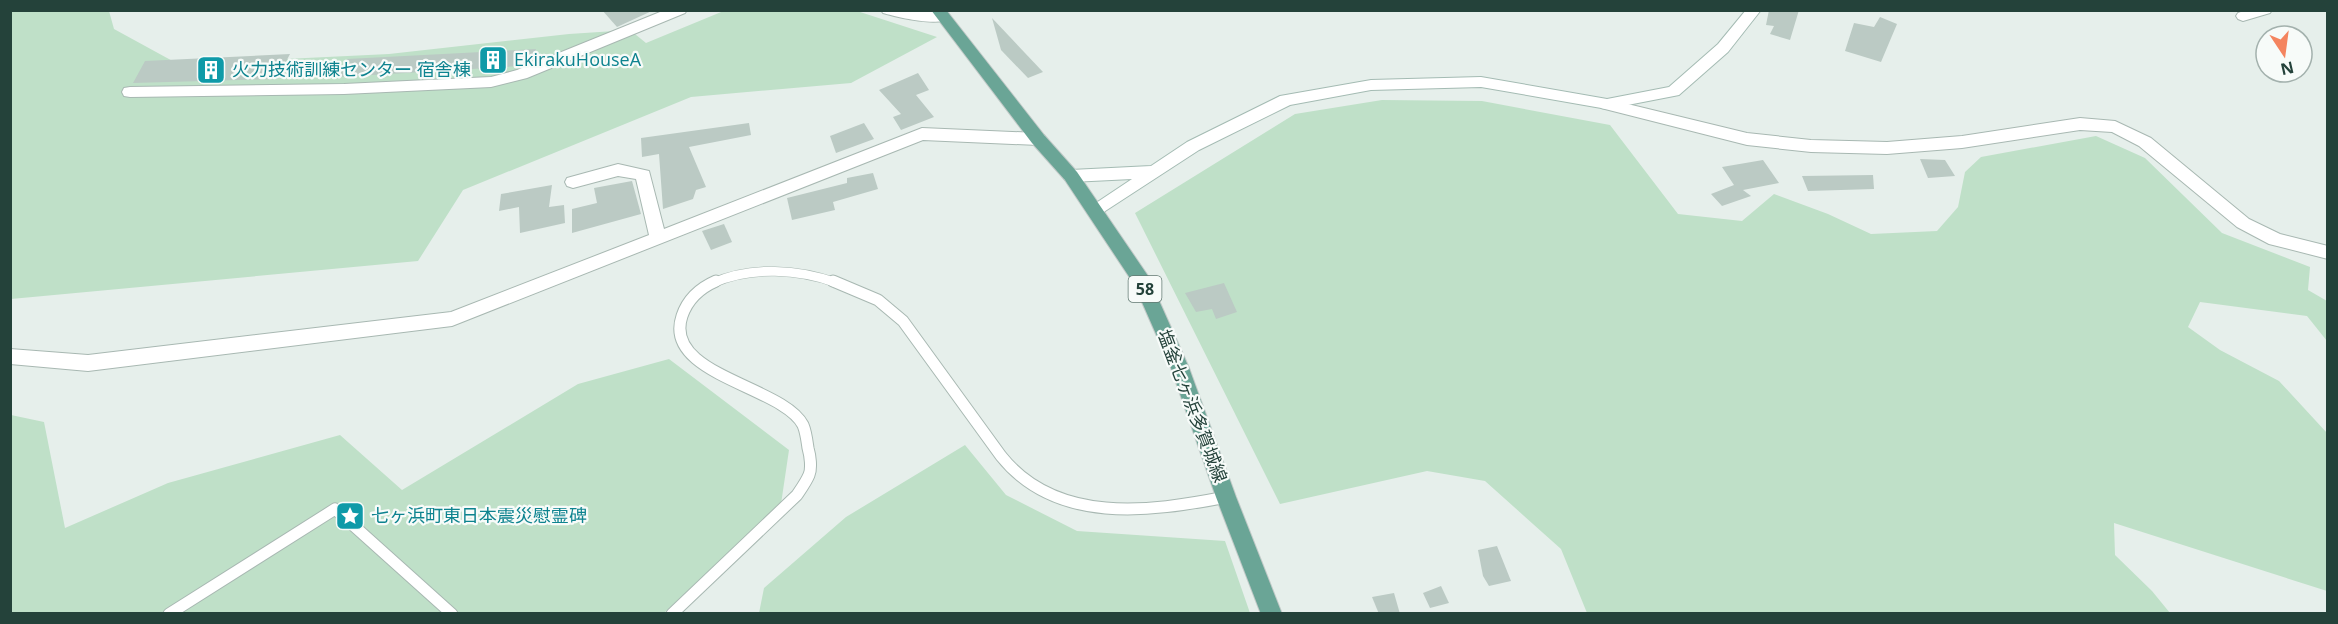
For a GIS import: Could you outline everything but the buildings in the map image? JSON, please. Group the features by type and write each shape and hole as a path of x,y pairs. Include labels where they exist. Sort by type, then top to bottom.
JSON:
{"main road":[{"name":"塩釜七ヶ浜多賀城線","path":"941,14 1038,139 1071,176 1147,292 1180,368 1226,497 1272,614"}],"street":[{"path":"130,92 344,88 491,82 522,74 680,10"},
{"path":"888,10 903,14 941,14"},
{"path":"1608,104 1674,91 1723,48 1754,10"},
{"path":"2243,16 2265,10"},
{"path":"1096,211 1193,146 1286,100 1371,85 1481,82 1608,104 1747,139 1811,146 1887,148 1962,142 2080,124 2115,126 2145,142 2243,223 2275,239 2328,253"},
{"path":"10,356 88,363 452,319 922,134 1038,139"},
{"path":"573,182 618,170 643,175 658,237"},
{"path":"1071,176 1151,172"}],"lane":[{"path":"672,614 797,495 810,473 809,450 803,425 790,411 697,360 685,348 679,329 683,309 692,295 709,282 731,275 801,274 829,279 884,304 906,322 998,452 1025,481 1062,498 1094,508 1134,510 1179,507 1226,497"},
{"path":"169,614 335,509 452,614"}],"green space":[{"path":"726,10 857,11 937,37 851,83 691,97 463,190 418,261 11,299 11,11 109,11 114,29 178,64 389,54 569,34 630,30 646,43"},
{"path":"1382,100 1482,101 1610,125 1678,214 1742,221 1774,194 1828,214 1871,234 1937,231 1958,207 1965,172 1981,157 2096,136 2145,158 2222,233 2310,267 2308,290 2327,301 2327,341 2307,316 2200,302 2188,327 2220,350 2279,381 2327,433 2327,591 2114,523 2115,555 2152,591 2170,613 1587,613 1561,549 1485,481 1427,471 1280,504 1135,213 1295,114"},
{"path":"669,359 789,450 781,504 664,613 11,614 11,415 44,422 65,528 168,483 340,435 402,490 578,384"},
{"path":"965,445 1006,495 1077,531 1225,541 1250,613 759,613 764,588 846,517"}],"place":[{"name":"EkirakuHouseA","path":"493,60"},
{"name":"火力技術訓練センター 宿舎棟","path":"211,70"},
{"name":"七ヶ浜町東日本震災慰霊碑","path":"350,516"}]}
